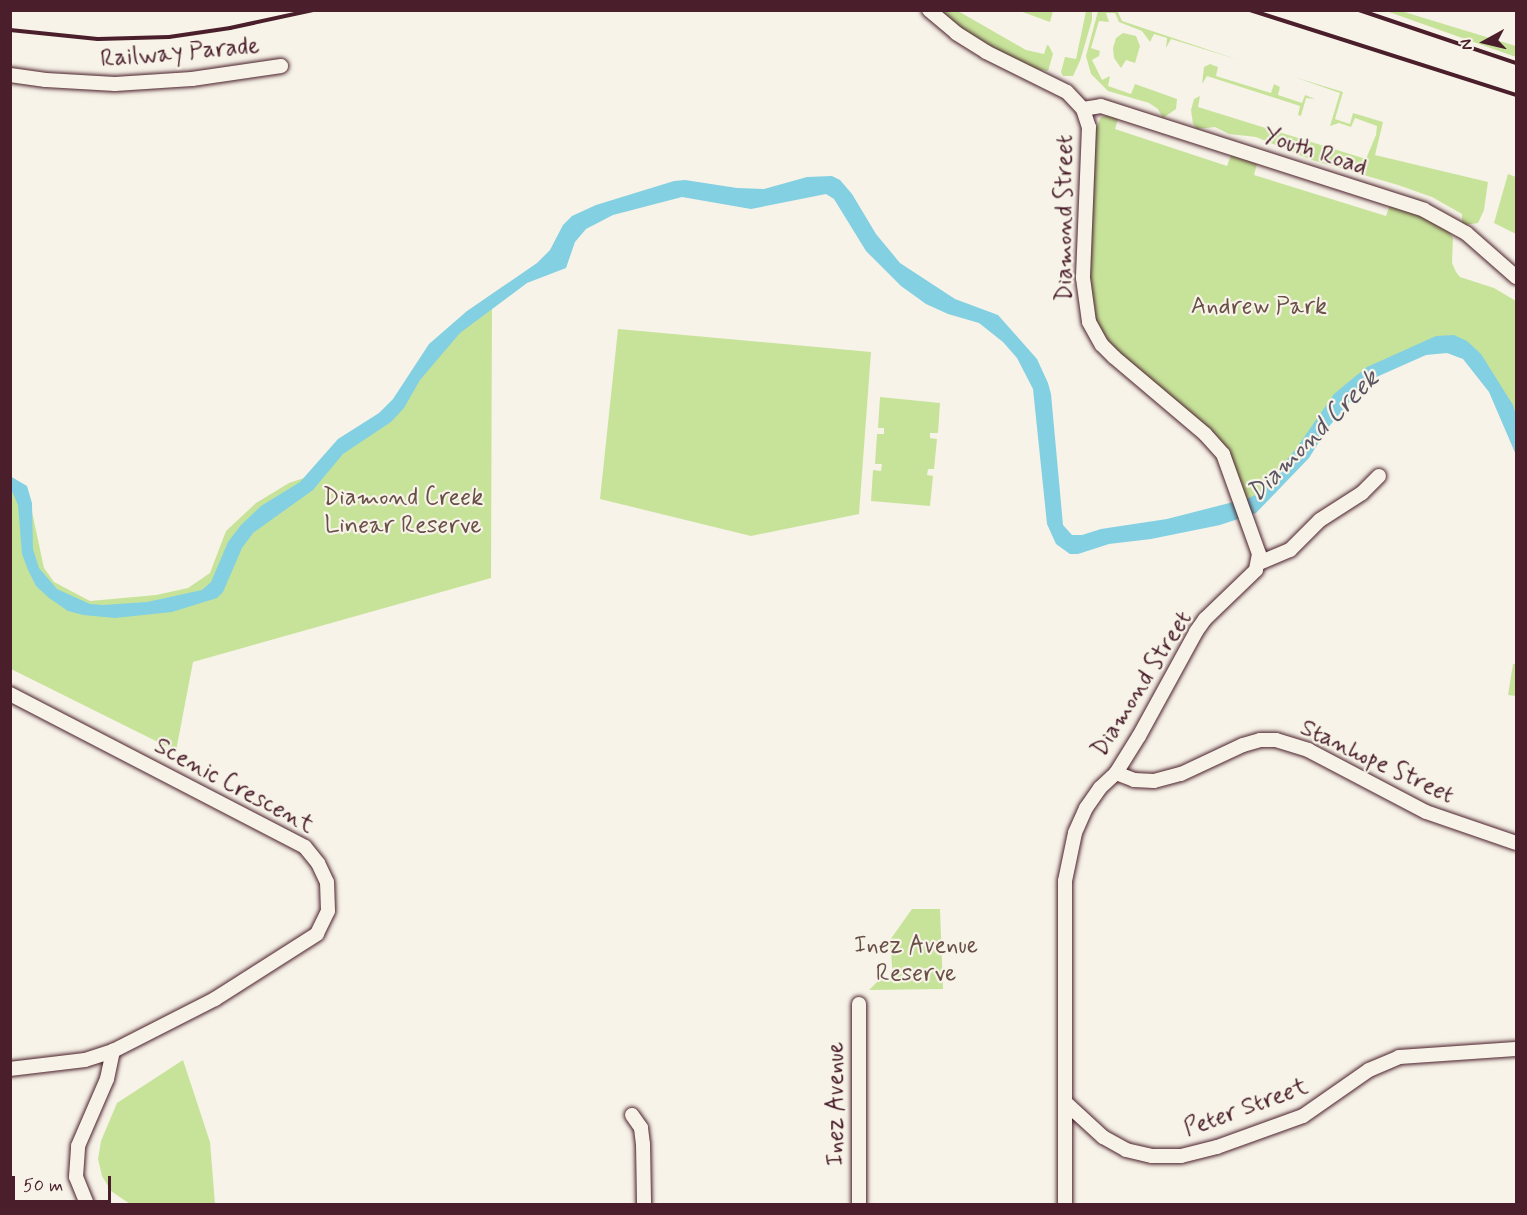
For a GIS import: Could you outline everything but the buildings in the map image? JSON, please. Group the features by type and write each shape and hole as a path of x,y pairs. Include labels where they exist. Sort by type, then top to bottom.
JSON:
{"street":[{"name":"Diamond Street","path":"929,10 956,33 986,52 1061,88 1073,96 1083,109 1089,127 1083,278 1089,322 1102,345 1114,357 1210,440 1223,454 1257,543 1259,563 1249,578 1205,620 1196,632 1116,773 1100,788 1079,821 1065,881 1067,1104 1065,1204"},
{"name":"Railway Parade","path":"10,75 46,80 115,84 192,79 281,66"},
{"name":"Youth Road","path":"1083,109 1101,106 1424,210 1466,233 1516,277"},
{"path":"1259,563 1290,550 1320,520 1362,493 1379,476"},
{"name":"Scenic Crescent","path":"10,694 305,847 318,863 327,882 328,911 317,934 214,999 113,1051 85,1060 10,1069"},
{"name":"Stanhope Street","path":"1116,773 1134,780 1154,781 1181,774 1260,740 1276,740 1308,750 1426,812 1516,843"},
{"name":"Inez Avenue","path":"859,1004 859,1204"},
{"name":"Peter Street","path":"1067,1104 1103,1137 1126,1150 1152,1156 1182,1156 1217,1147 1303,1116 1369,1070 1392,1059 1423,1054 1516,1049"},
{"path":"87,1204 76,1177 78,1146 107,1079 113,1051"},
{"path":"632,1115 641,1128 644,1144 644,1204"},
{"name":"Diamond Street","path":"1060,1204 1064,1179"}],"green space":[{"path":"1053,10 1050,22 1020,11"},
{"path":"1117,10 1122,21 1239,60 1171,39 1166,48 1167,38 1154,34 1150,42 1142,31 1119,22 1115,13 1106,13 1109,22 1099,21 1091,48 1100,51 1099,56 1092,60 1102,80 1110,76 1108,86 1131,94 1135,84 1177,99 1176,109 1163,118 1158,109 1149,103 1108,91 1091,74 1086,56 1098,11"},
{"path":"940,11 958,11 1026,50 1044,54 1047,45 1049,46 1053,54 1048,71 1035,69 1010,58 962,29"},
{"path":"1086,11 1092,11 1092,20 1080,61 1073,76 1063,76 1061,72 1065,57 1076,59"},
{"path":"1386,11 1401,11 1516,46 1516,57"},
{"path":"1123,33 1136,36 1140,46 1135,63 1126,60 1121,68 1114,58 1113,48 1116,38"},
{"path":"1210,64 1218,67 1216,76 1271,93 1274,84 1280,87 1278,95 1302,103 1305,95 1315,99 1306,98 1301,116 1298,115 1300,106 1207,76 1202,84 1204,67"},
{"path":"1294,77 1343,92 1335,119 1350,124 1353,113 1383,122 1375,155 1488,182 1484,210 1478,223 1464,225 1462,214 1432,197 1398,185 1312,160 1256,137 1229,134 1215,127 1197,129 1193,124 1191,110 1194,99 1200,96 1198,107 1366,159 1376,135 1377,126 1355,118 1351,127 1339,123 1330,126 1340,93"},
{"name":"Andrew Park","path":"1108,115 1118,119 1115,129 1227,166 1231,155 1257,164 1254,175 1386,216 1390,205 1423,216 1447,229 1453,238 1452,263 1460,277 1494,288 1516,301 1516,434 1503,402 1454,345 1374,372 1247,507 1217,436 1105,341 1095,321 1089,296 1096,129 1101,117"},
{"path":"1508,174 1516,177 1516,234 1494,223"},
{"name":"Diamond Creek Linear Reserve","path":"492,301 491,578 193,662 176,751 11,669 10,478 28,493 44,568 54,582 90,601 156,595 188,588 210,573 226,531 256,503 289,483 313,475 378,423 411,373"},
{"path":"618,329 871,352 859,514 751,536 600,499"},
{"path":"880,397 940,403 938,433 930,433 930,438 937,439 934,469 928,469 927,475 933,476 930,506 871,501 873,470 881,471 882,464 875,464 877,434 884,434 884,428 878,428"},
{"path":"1513,664 1516,664 1516,696 1508,695"},
{"name":"Inez Avenue Reserve","path":"912,909 940,909 943,989 869,990 879,980 893,979 890,940"},
{"path":"183,1060 210,1142 215,1204 130,1204 111,1191 102,1176 98,1159 101,1141 117,1103"}],"water":[{"name":"Diamond Creek","path":"832,176 840,180 852,194 876,234 900,263 955,299 998,315 1037,359 1051,394 1063,525 1072,535 1167,519 1257,494 1295,450 1334,394 1367,367 1436,336 1454,335 1467,341 1481,354 1513,405 1516,415 1516,455 1489,392 1463,359 1447,353 1426,355 1372,379 1362,387 1327,429 1309,458 1256,513 1220,525 1151,539 1109,544 1078,554 1070,554 1056,544 1047,524 1033,389 1017,358 1003,342 979,323 948,314 926,304 901,286 866,251 834,199 826,194 751,209 682,197 613,215 586,229 575,242 566,268 527,283 460,333 420,380 404,408 391,422 343,454 313,490 253,533 242,548 223,592 217,598 172,612 115,618 68,611 36,586 22,554 18,505 11,489 10,476 27,486 32,503 33,549 39,568 57,589 90,604 103,605 147,602 202,590 211,582 228,542 241,525 261,506 300,482 338,439 379,413 393,399 429,344 467,311 537,263 550,250 563,225 572,216 596,205 674,181 685,180 737,188 764,189 807,177"}],"railway":[{"path":"10,30 98,39 169,37 230,28 313,10"},
{"path":"1250,10 1516,95"},
{"path":"1359,10 1516,63"}]}
